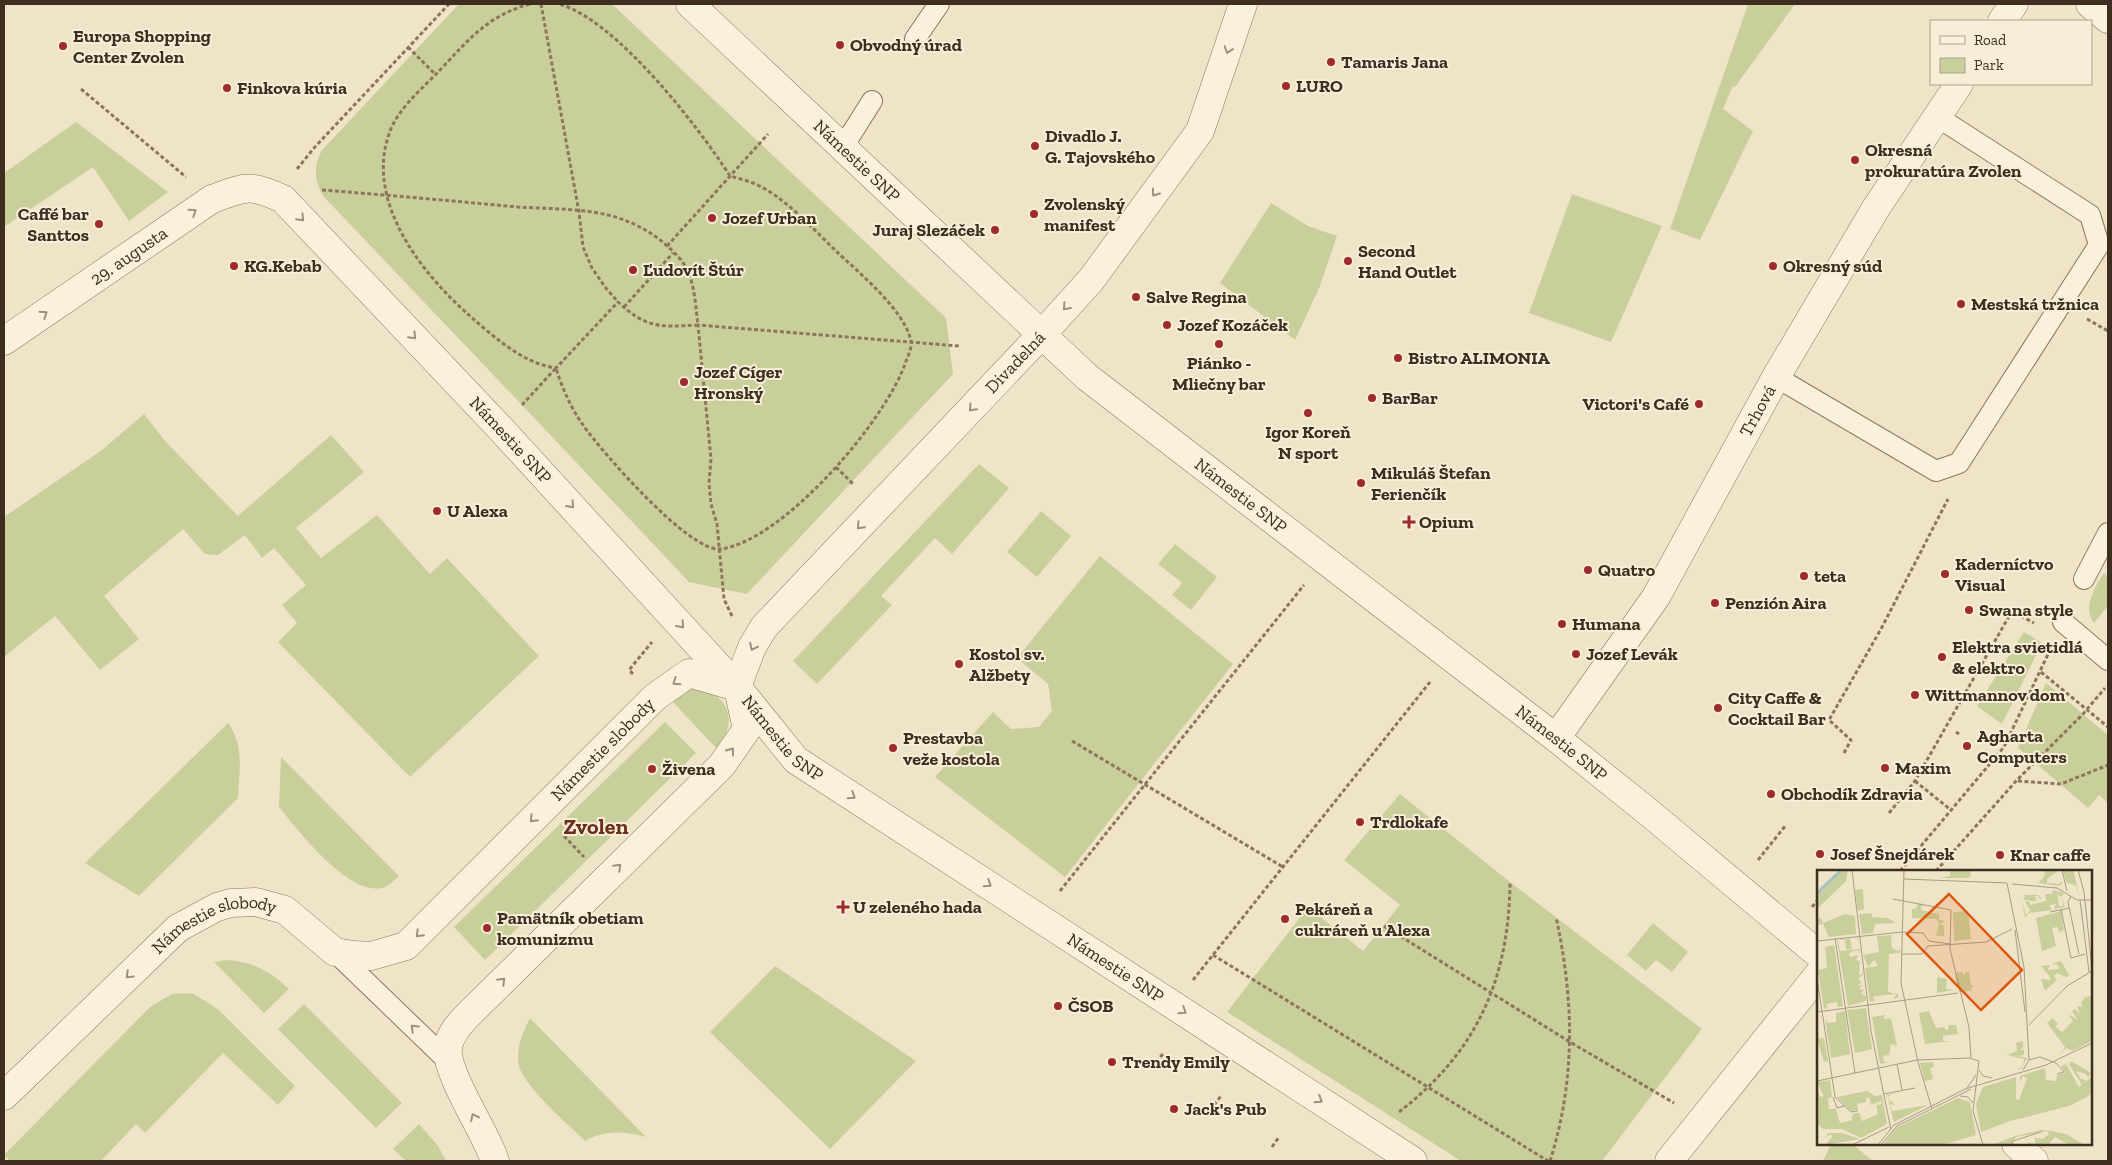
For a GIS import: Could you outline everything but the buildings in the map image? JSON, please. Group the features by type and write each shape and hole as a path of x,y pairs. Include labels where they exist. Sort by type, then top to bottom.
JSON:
{"street":[{"name":"Námestie SNP","path":"690,4 1087,377 1556,738 1737,885 1817,953"},
{"name":"Divadelná","path":"737,687 752,647 764,627 1091,280 1200,130 1243,4"},
{"path":"2003,20 2014,4"},
{"path":"2090,4 2108,19"},
{"name":"Trhová","path":"1556,738 1656,597 1776,377 1876,208 1957,85"},
{"name":"29. augusta","path":"4,341 212,199 246,188 262,190"},
{"name":"Námestie SNP","path":"262,190 283,199 500,428 737,687 796,760 1413,1161"},
{"name":"Námestie slobody","path":"4,1096 178,928 204,912 231,903 256,902 269,904 285,910 335,952 371,956 406,946 655,697 689,673 737,687"},
{"path":"495,1161 487,1140 477,1123 449,1062 448,1048 458,1025 722,765 747,729 737,687"},
{"path":"1669,1161 1817,976"},
{"path":"2017,1145 2034,1161"}],"lane":[{"path":"915,39 939,4"},
{"path":"843,147 872,101"},
{"path":"1776,377 1936,471 1959,463 2099,245 2090,215 1936,116"},
{"path":"2084,579 2108,533"},
{"path":"2060,628 2108,660"},
{"path":"335,952 449,1062"}],"path":[{"path":"295,172 314,148 449,4"},
{"path":"530,4 514,8 495,18 475,34 400,114 389,132 383,154 384,173 395,221 425,272 447,296 506,346 542,366 556,368"},
{"path":"541,4 579,212 583,247 605,287 635,317 651,325 698,325 912,344 960,346"},
{"path":"556,368 561,385 569,400 582,424 597,444 679,529 708,547 720,549 751,537 788,514 836,467 864,436 887,403 902,374 912,344 901,320 880,294 789,206 753,183 730,176 678,106 622,45 572,8 559,4"},
{"path":"408,47 436,75"},
{"path":"81,89 192,183"},
{"path":"667,246 768,134"},
{"path":"319,190 611,216 652,232 682,261 691,280 698,325 712,459 710,490 717,524 724,600 734,619"},
{"path":"624,307 673,253"},
{"path":"500,428 618,302"},
{"path":"1844,753 1852,740 1829,720 1881,628 1948,498 1959,463"},
{"path":"836,467 856,486"},
{"path":"1054,897 1324,559"},
{"path":"1889,813 1915,781 2012,611 2060,628 2041,672 2004,747 1901,870"},
{"path":"629,670 655,638"},
{"path":"1189,985 1450,656"},
{"path":"2041,672 2108,727"},
{"path":"1937,870 2017,780 2087,710 2108,684"},
{"path":"1072,740 1282,867"},
{"path":"2017,780 2061,784 2108,765"},
{"path":"1915,781 1951,810"},
{"path":"1737,885 1786,825"},
{"path":"558,830 585,858"},
{"path":"1397,1114 1427,1089 1466,1044 1492,992 1503,959 1508,924 1510,882"},
{"path":"1213,955 1427,1089 1549,1161 1568,1080 1570,1042 1569,996 1565,958 1556,918"},
{"path":"1384,926 1570,1042 1702,1120"},
{"path":"1156,1062 1163,1054"},
{"path":"1214,1105 1221,1096"},
{"path":"1272,1147 1279,1137"}],"green space":[{"path":"459,4 612,4 946,318 953,374 747,594 689,582 324,197 318,185 316,168 322,150"},
{"path":"1748,4 1795,4 1735,87 1733,86 1723,109 1753,131 1700,240 1670,229"},
{"path":"76,122 168,192 129,221 93,167 4,227 4,173"},
{"path":"1572,194 1662,226 1611,342 1529,313"},
{"path":"1271,203 1308,226 1337,236 1320,286 1295,340 1220,283"},
{"path":"144,414 166,442 238,516 331,435 364,472 296,528 321,558 377,515 430,574 447,558 539,656 410,777 278,642 297,623 282,605 306,585 274,548 262,558 245,535 218,555 205,554 183,529 104,596 139,639 100,670 55,616 4,657 4,517 102,450"},
{"path":"979,464 1009,488 952,554 935,538 881,596 892,605 817,684 793,661"},
{"path":"1041,511 1071,536 1037,577 1007,552"},
{"path":"1175,544 1217,577 1191,610 1172,595 1182,583 1158,564"},
{"path":"1100,556 1233,664 1065,877 935,777 993,712 1011,729 1039,727 1052,711 1048,684 1017,658"},
{"path":"2104,573 2108,577 2108,606 2094,623 2089,611 2091,598"},
{"path":"2024,632 2042,643 2002,724 1977,706"},
{"path":"2046,683 2108,735 2108,803 2099,795 2088,808 2018,748"},
{"path":"690,689 703,690 713,694 721,700 726,708 729,717 728,728 724,738 716,748 671,700"},
{"path":"665,722 696,753 485,960 454,927"},
{"path":"228,723 237,741 239,750 238,798 139,896 85,863"},
{"path":"281,757 399,876 387,886 373,888 358,884 327,862 279,807"},
{"path":"1400,794 1510,882 1702,1029 1602,1161 1461,1161 1227,1012 1308,907 1363,951 1400,905 1344,860"},
{"path":"1653,923 1688,952 1672,972 1656,960 1646,971 1627,955"},
{"path":"226,960 244,962 260,968 275,977 289,989 264,1013 214,962"},
{"path":"775,966 916,1061 830,1149 710,1032"},
{"path":"172,994 194,994 219,1010 295,1086 278,1105 223,1053 145,1133 136,1124 101,1161 10,1161 4,1155 150,1007"},
{"path":"304,1004 402,1103 376,1128 278,1029"},
{"path":"530,1018 646,1137 607,1133 585,1141 538,1095 523,1075 518,1060 522,1035"},
{"path":"419,1124 438,1146 446,1161 406,1161 393,1149"},
{"path":"1831,1145 1853,1145 1873,1161 1823,1161"}],"place":[{"name":"Obvodný úrad","path":"840,45"},
{"name":"Europa Shopping Center Zvolen","path":"63,46"},
{"name":"Tamaris Jana","path":"1331,62"},
{"name":"LURO","path":"1286,86"},
{"name":"Finkova kúria","path":"227,88"},
{"name":"Divadlo J. G. Tajovského","path":"1035,146"},
{"name":"Okresná prokuratúra Zvolen","path":"1855,160"},
{"name":"Zvolenský manifest","path":"1034,214"},
{"name":"Jozef Urban","path":"712,218"},
{"name":"Caffé bar Santtos","path":"99,224"},
{"name":"Juraj Slezáček","path":"995,230"},
{"name":"Second Hand Outlet","path":"1348,261"},
{"name":"KG.Kebab","path":"234,266"},
{"name":"Okresný súd","path":"1773,266"},
{"name":"Ľudovít Štúr","path":"633,270"},
{"name":"Salve Regina","path":"1136,297"},
{"name":"Mestská tržnica","path":"1961,304"},
{"name":"Jozef Kozáček","path":"1167,325"},
{"name":"Piánko - Mliečny bar","path":"1219,344"},
{"name":"Bistro ALIMONIA","path":"1398,358"},
{"name":"Jozef Cíger Hronský","path":"684,382"},
{"name":"BarBar","path":"1372,398"},
{"name":"Victori's Café","path":"1699,404"},
{"name":"Igor Koreň N sport","path":"1308,413"},
{"name":"Mikuláš Štefan Ferienčík","path":"1361,483"},
{"name":"U Alexa","path":"437,511"},
{"name":"Opium","path":"1409,522"},
{"name":"Quatro","path":"1588,570"},
{"name":"Kaderníctvo Visual","path":"1945,574"},
{"name":"teta","path":"1804,576"},
{"name":"Penzión Aira","path":"1715,603"},
{"name":"Swana style","path":"1969,610"},
{"name":"Humana","path":"1562,624"},
{"name":"Jozef Levák","path":"1576,654"},
{"name":"Elektra svietidlá & elektro","path":"1942,657"},
{"name":"Kostol sv. Alžbety","path":"959,664"},
{"name":"Wittmannov dom","path":"1915,695"},
{"name":"City Caffe & Cocktail Bar","path":"1718,708"},
{"name":"Agharta Computers","path":"1967,746"},
{"name":"Prestavba veže kostola","path":"893,748"},
{"name":"Maxim","path":"1885,768"},
{"name":"Živena","path":"652,769"},
{"name":"Obchodík Zdravia","path":"1771,794"},
{"name":"Trdlokafe","path":"1360,822"},
{"name":"Josef Šnejdárek","path":"1820,854"},
{"name":"Knar caffe","path":"2000,855"},
{"name":"U zeleného hada","path":"843,907"},
{"name":"Pekáreň a cukráreň u Alexa","path":"1285,919"},
{"name":"Pamätník obetiam komunizmu","path":"487,928"},
{"name":"ČSOB","path":"1058,1006"},
{"name":"Trendy Emily","path":"1112,1062"},
{"name":"Jack's Pub","path":"1174,1109"}],"district":[{"name":"Zvolen","path":"596,826"}]}
